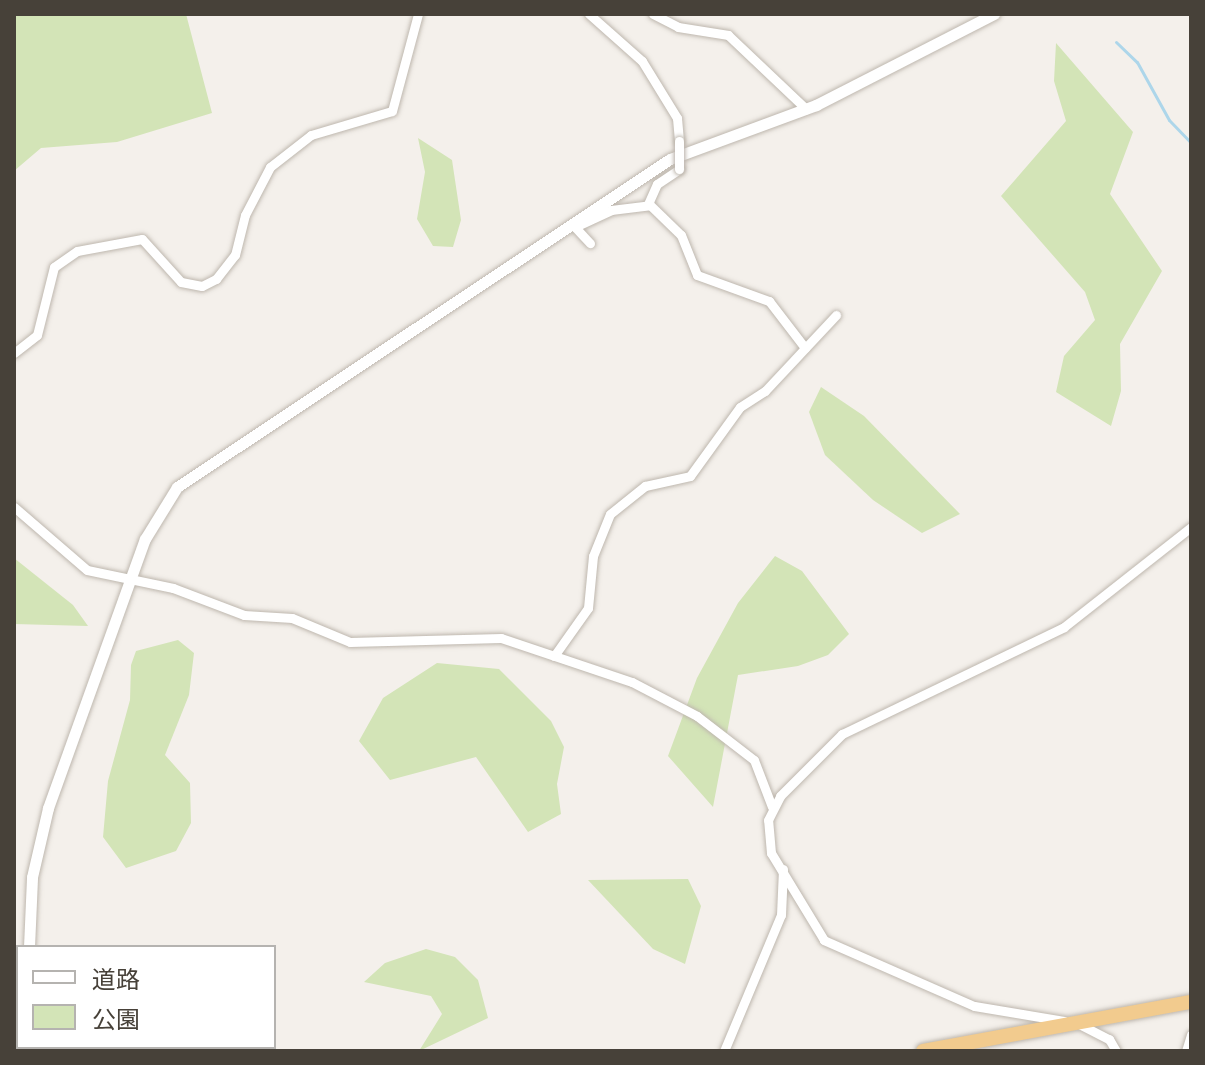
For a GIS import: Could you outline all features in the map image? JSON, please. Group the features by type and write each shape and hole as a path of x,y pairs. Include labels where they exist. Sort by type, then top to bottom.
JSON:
{"highway":[{"path":"923,1051 1071,1021 1188,1003"}],"street":[{"path":"14,353 40,328 52,269 77,251 142,239 181,282 202,286 216,279 231,263 245,215 270,167 311,135 392,111 418,14"},
{"path":"589,14 642,61 677,118 679,169 657,184 648,204"},
{"path":"653,14 678,27 728,35 806,109"},
{"path":"29,945 31,888 45,820 130,580 157,514 194,472 684,151 806,109 994,14"},
{"path":"573,225 607,211 648,204"},
{"path":"648,204 681,235 697,275 769,301 805,348"},
{"path":"573,225 590,243"},
{"path":"554,656 588,608 593,556 610,514 645,486 690,476 740,407 765,391 836,315"},
{"path":"14,507 78,564 130,580 186,592 244,615 292,618 350,642 484,637 632,682 697,716 754,760 772,807 769,842 812,929 844,950 984,1010 1071,1021 1098,1032 1116,1051"},
{"path":"772,807 842,734 1064,627 1191,527"},
{"path":"724,1051 781,915 783,869"},
{"path":"1186,1051 1191,1035"}],"green space":[{"path":"14,14 186,14 212,113 117,142 41,148 14,171"},
{"path":"1056,43 1133,132 1110,194 1162,271 1120,344 1121,391 1111,426 1056,392 1064,356 1095,320 1085,292 1001,196 1066,121 1054,81"},
{"path":"418,138 452,160 461,220 453,247 433,246 417,219 425,172"},
{"path":"821,387 864,416 960,514 922,533 873,500 825,455 809,412"},
{"path":"775,556 802,571 849,634 828,655 798,666 738,675 713,807 668,756 697,678 738,603"},
{"path":"14,558 73,605 88,626 14,624"},
{"path":"178,640 194,653 189,695 165,755 190,783 191,823 176,851 126,868 103,837 108,781 130,700 131,665 136,651"},
{"path":"437,663 499,669 551,721 564,747 557,784 561,814 528,832 476,757 390,780 359,741 383,698"},
{"path":"688,879 701,906 685,964 653,949 588,880"},
{"path":"426,949 455,957 478,980 488,1018 419,1051 442,1014 431,996 364,982 385,963"}],"waterway":[{"path":"1116,42 1137,62 1169,120 1191,143"}]}
